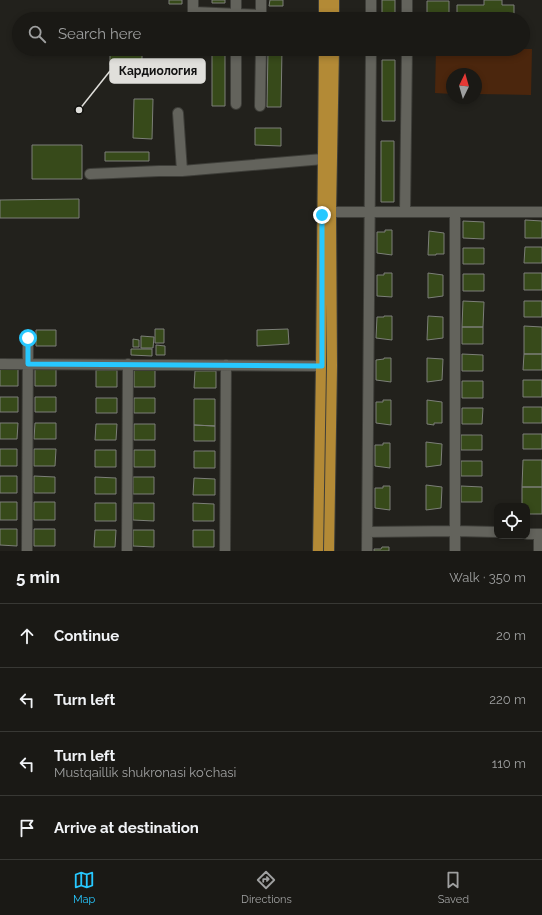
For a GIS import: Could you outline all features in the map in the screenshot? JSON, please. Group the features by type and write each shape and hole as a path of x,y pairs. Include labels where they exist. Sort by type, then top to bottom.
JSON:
{"main road":[{"path":"324,0 324,12"},
{"path":"334,0 334,12"},
{"path":"318,551 322,366 324,56"},
{"path":"329,551 332,366 331,212 334,56"}],"street":[{"path":"193,0 193,12"},
{"path":"236,0 236,12"},
{"path":"261,0 261,12"},
{"path":"371,0 371,12"},
{"path":"407,0 407,12"},
{"path":"236,56 236,104"},
{"path":"260,56 260,106"},
{"path":"367,551 371,56"},
{"path":"405,212 407,56"},
{"path":"178,112 182,171"},
{"path":"90,174 182,171 323,159"},
{"path":"331,212 542,212"},
{"path":"455,212 455,551"},
{"path":"27,551 28,338"},
{"path":"0,364 322,366"},
{"path":"127,551 128,364"},
{"path":"225,551 226,365"},
{"path":"367,532 494,532"},
{"path":"530,534 541,534 539,551"}],"shaded area":[{"path":"530,49 532,49 531,95 482,94 482,68 446,68 446,94 435,93 436,56 530,56"}],"building":[{"path":"169,0 182,0 182,4 169,4"},
{"path":"212,0 225,0 225,3 212,3"},
{"path":"270,0 283,0 283,6 269,6"},
{"path":"382,0 395,0 395,12 382,12"},
{"path":"484,0 502,0 502,5 514,5 514,12 457,12 457,5 484,5"},
{"path":"427,1 449,1 449,12 427,12"},
{"path":"110,56 142,56 142,65 110,65"},
{"path":"212,56 225,56 225,106 212,106"},
{"path":"268,56 282,56 281,107 267,107"},
{"path":"382,60 395,60 395,121 382,121"},
{"path":"134,99 153,99 152,139 133,138"},
{"path":"255,128 281,128 281,146 255,145"},
{"path":"381,141 394,141 394,202 381,202"},
{"path":"32,145 82,145 82,179 32,179"},
{"path":"105,152 149,152 149,161 105,161"},
{"path":"79,199 79,218 0,218 0,200"},
{"path":"525,220 542,221 542,238 525,238"},
{"path":"463,221 484,222 484,239 463,238"},
{"path":"385,230 392,230 392,255 377,253 377,232 385,232"},
{"path":"429,231 444,233 444,254 428,255"},
{"path":"525,247 542,247 542,263 524,263"},
{"path":"463,248 484,248 484,264 463,264"},
{"path":"384,273 392,273 392,297 377,296 377,275 384,275"},
{"path":"428,273 443,275 443,296 428,298"},
{"path":"524,273 542,273 542,290 524,290"},
{"path":"463,274 484,274 484,291 463,291"},
{"path":"463,301 484,302 483,327 462,327"},
{"path":"524,301 542,301 542,317 524,317"},
{"path":"392,316 392,340 376,338 377,317"},
{"path":"428,316 443,317 443,338 427,340"},
{"path":"524,326 542,327 542,354 524,354"},
{"path":"462,327 483,327 483,344 462,344"},
{"path":"155,329 164,329 164,343 155,343"},
{"path":"288,329 289,344 257,346 257,330"},
{"path":"36,330 56,330 56,346 36,346"},
{"path":"141,336 154,337 153,348 141,348"},
{"path":"133,339 139,340 139,347 133,347"},
{"path":"156,345 165,346 165,355 156,355"},
{"path":"131,349 152,349 152,356 131,355"},
{"path":"462,354 483,355 483,371 462,371"},
{"path":"524,354 542,354 542,370 523,370"},
{"path":"391,358 391,382 376,380 376,360"},
{"path":"427,358 443,359 442,380 427,382"},
{"path":"0,369 18,369 18,386 0,386"},
{"path":"35,369 56,369 56,386 35,386"},
{"path":"96,370 117,370 117,387 96,387"},
{"path":"134,370 155,370 155,387 134,387"},
{"path":"195,371 216,371 216,388 194,388"},
{"path":"523,380 542,380 542,397 523,397"},
{"path":"462,381 483,381 483,398 462,398"},
{"path":"0,397 18,397 18,412 0,412"},
{"path":"35,397 56,397 56,412 35,412"},
{"path":"96,398 117,398 117,413 96,413"},
{"path":"134,398 155,398 155,413 134,413"},
{"path":"194,399 215,399 215,426 194,425"},
{"path":"383,400 391,400 391,425 376,423 376,402 383,402"},
{"path":"427,400 442,402 442,423 434,423 434,425 427,424"},
{"path":"523,407 542,407 542,423 523,423"},
{"path":"462,408 483,408 482,424 462,424"},
{"path":"0,423 18,423 17,439 0,439"},
{"path":"35,423 56,423 56,439 34,439"},
{"path":"96,424 117,424 116,440 95,440"},
{"path":"134,424 155,424 155,440 134,440"},
{"path":"194,425 215,426 215,441 194,441"},
{"path":"523,434 542,434 542,449 523,449"},
{"path":"461,435 482,435 482,450 461,450"},
{"path":"426,442 442,444 441,465 426,467"},
{"path":"383,443 390,443 390,468 375,466 375,445 383,445"},
{"path":"0,449 17,449 17,466 0,466"},
{"path":"34,449 56,449 55,466 34,466"},
{"path":"95,450 116,450 116,467 95,467"},
{"path":"134,450 155,450 155,467 134,467"},
{"path":"194,451 215,451 215,468 194,468"},
{"path":"523,460 542,460 542,487 522,487"},
{"path":"461,461 482,461 482,476 461,476"},
{"path":"0,476 17,476 17,493 0,493"},
{"path":"34,476 55,477 55,493 34,493"},
{"path":"95,477 116,478 116,494 95,494"},
{"path":"133,477 154,477 154,494 133,494"},
{"path":"194,478 215,479 215,495 193,495"},
{"path":"426,485 442,487 441,508 426,510"},
{"path":"383,486 390,486 390,510 375,508 375,488 383,488"},
{"path":"461,486 482,487 482,502 461,502"},
{"path":"522,487 542,487 542,514 530,514 530,503 522,503"},
{"path":"0,502 17,502 17,520 0,520"},
{"path":"34,502 55,502 55,520 34,520"},
{"path":"95,503 116,503 116,521 95,521"},
{"path":"133,503 154,503 154,521 133,520"},
{"path":"193,503 214,504 214,521 193,521"},
{"path":"0,529 17,529 17,546 0,545"},
{"path":"34,529 55,529 55,546 34,546"},
{"path":"95,530 116,530 115,547 94,547"},
{"path":"133,530 154,530 154,547 133,546"},
{"path":"193,530 214,530 214,547 193,547"},
{"path":"382,547 389,547 389,551 374,551 374,549 381,549"}],"place":[{"name":"Кардиология","path":"79,110"}],"route":[{"path":"28,338 28,364 322,366 322,215"}]}
